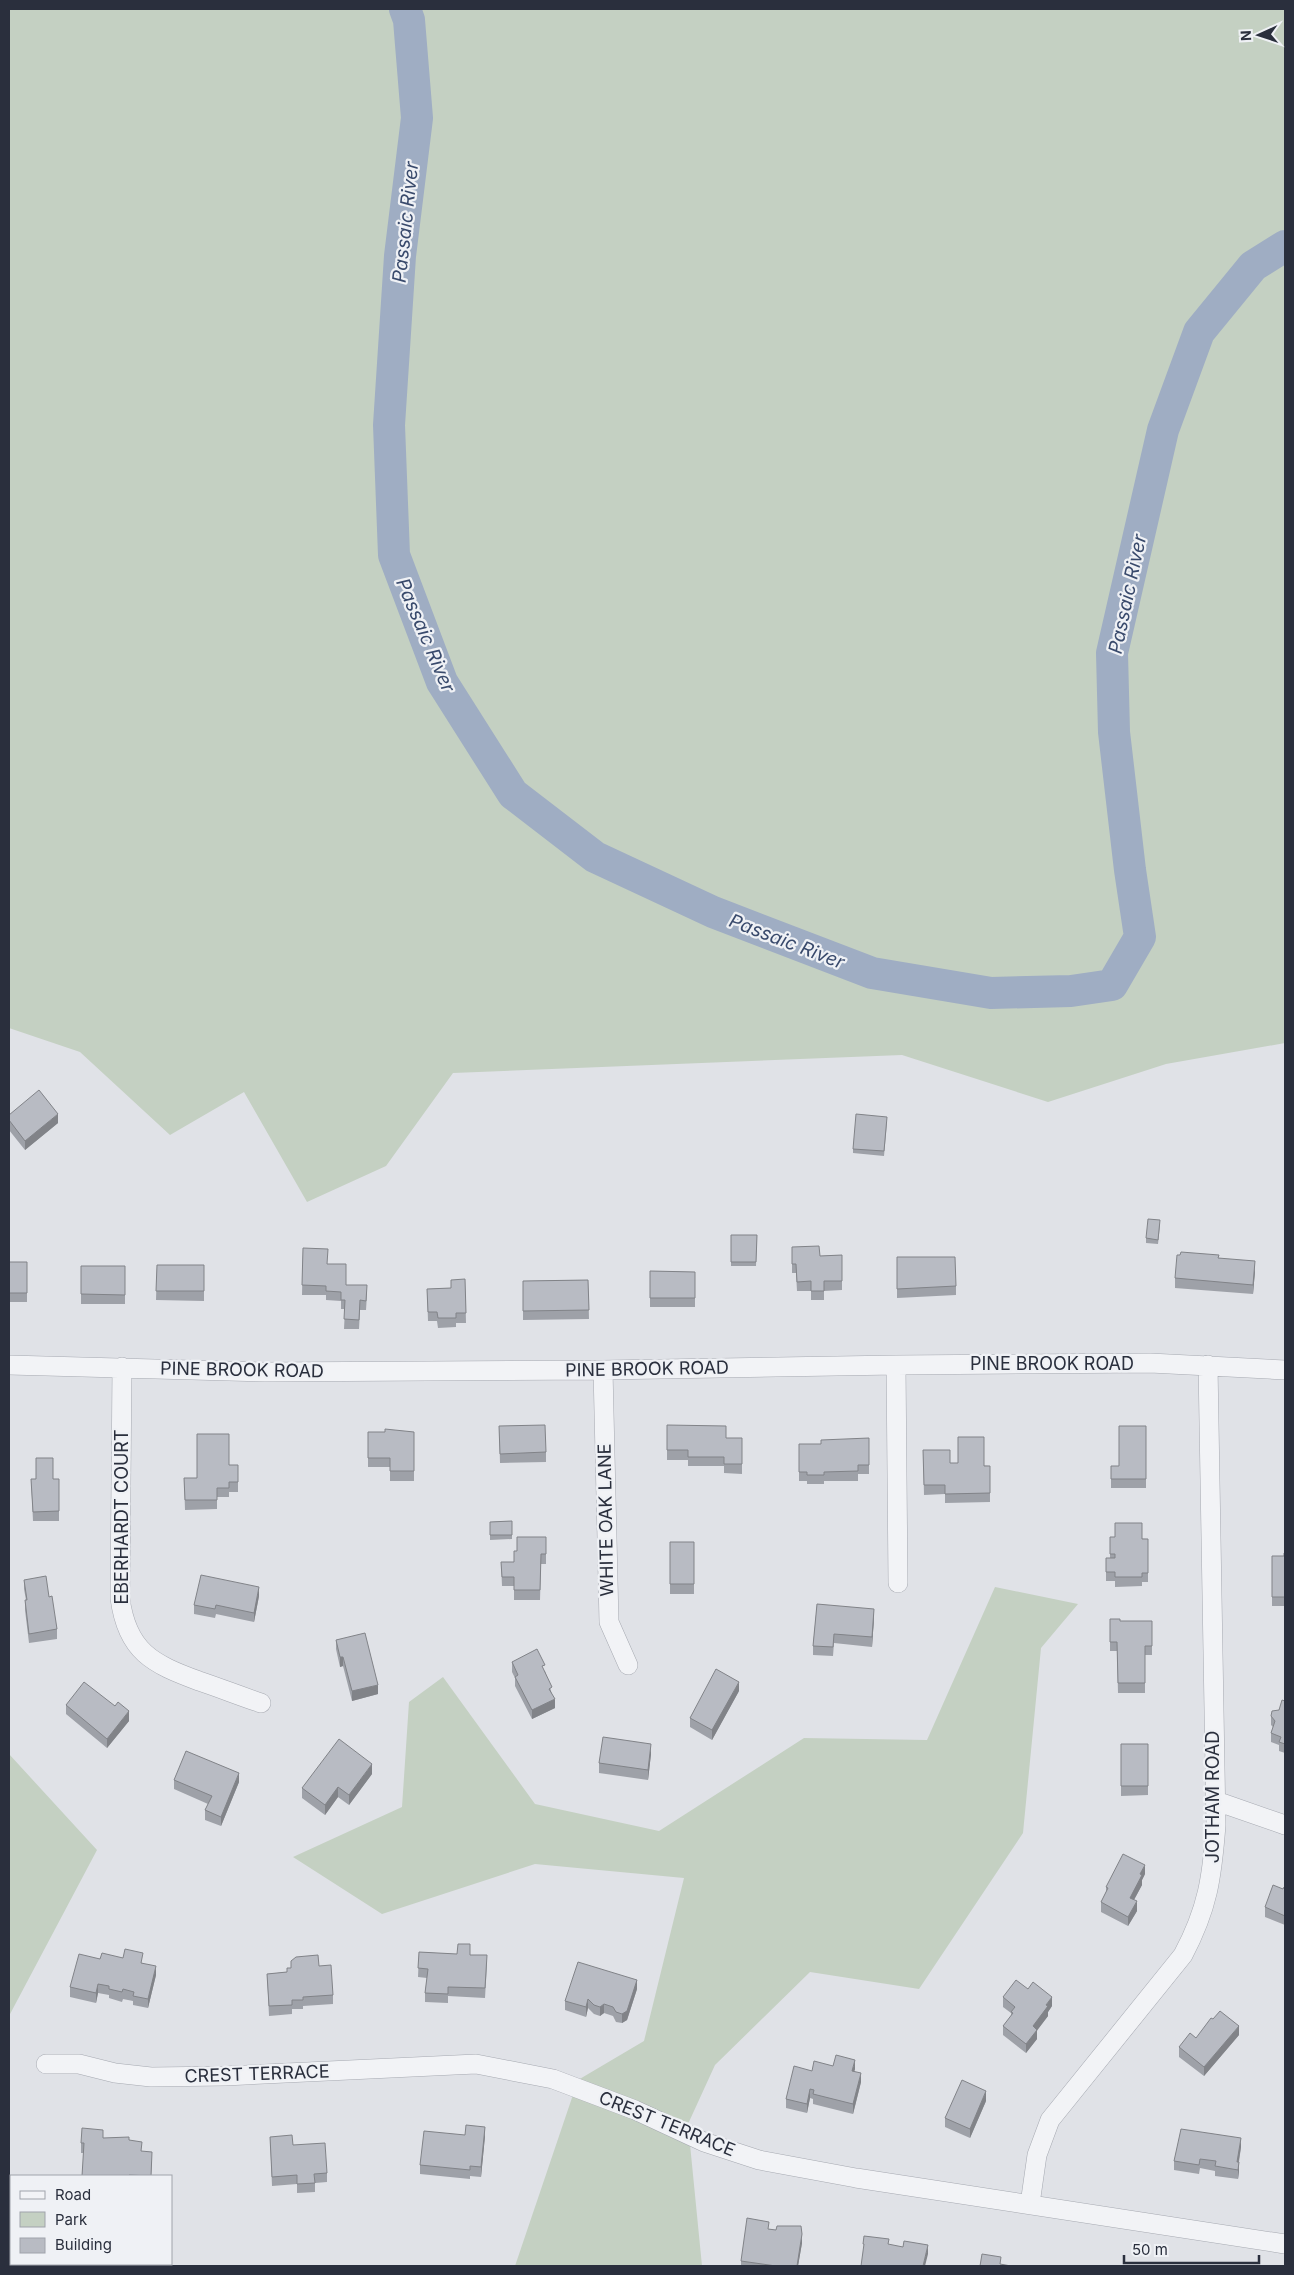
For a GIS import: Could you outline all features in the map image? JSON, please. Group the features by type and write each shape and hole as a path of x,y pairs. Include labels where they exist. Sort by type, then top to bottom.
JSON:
{"street":[{"name":"PINE BROOK ROAD","path":"9,1365 265,1372 603,1370 896,1365 1208,1365 1285,1370"},
{"path":"896,1365 898,1583"},
{"name":"JOTHAM ROAD","path":"1030,2204 1037,2155 1050,2120 1183,1955 1195,1933 1207,1898 1212,1874 1216,1801 1211,1615 1208,1365"},
{"name":"EBERHARDT COURT","path":"122,1368 120,1598 125,1622 136,1644 164,1668 261,1704"},
{"name":"WHITE OAK LANE","path":"603,1370 608,1622 628,1665"},
{"path":"1216,1801 1285,1825"},
{"name":"CREST TERRACE","path":"46,2064 79,2064 114,2073 151,2077 226,2076 476,2064 553,2079 635,2110 704,2142 759,2160 856,2178 1285,2244"}],"green space":[{"path":"9,9 1285,9 1285,1043 1166,1064 1048,1102 902,1055 453,1073 386,1166 307,1202 244,1092 170,1135 80,1052 9,1028"},
{"path":"995,1587 1078,1604 1041,1648 1023,1833 919,1989 810,1972 715,2065 688,2124 702,2266 515,2266 578,2080 644,2041 684,1878 535,1864 382,1914 293,1857 402,1807 409,1702 443,1677 535,1804 659,1831 804,1738 927,1740"},
{"path":"9,1754 97,1850 9,2016"}],"building":[{"path":"39,1090 58,1114 25,1141 9,1120 9,1115"},
{"path":"856,1114 887,1117 884,1151 853,1149"},
{"path":"1148,1219 1160,1220 1158,1240 1146,1238"},
{"path":"731,1235 757,1235 756,1262 731,1262"},
{"path":"819,1246 820,1256 842,1255 842,1281 824,1281 824,1291 811,1291 811,1281 797,1282 796,1264 792,1264 792,1247"},
{"path":"303,1248 328,1249 327,1264 346,1264 346,1285 367,1285 366,1301 360,1300 359,1320 344,1319 345,1300 341,1300 341,1292 326,1291 326,1286 302,1285"},
{"path":"1181,1252 1219,1255 1218,1258 1255,1261 1253,1285 1175,1278 1177,1255 1180,1255"},
{"path":"897,1257 955,1257 956,1286 897,1289"},
{"path":"9,1262 27,1262 27,1293 9,1293"},
{"path":"157,1265 204,1265 204,1291 156,1291"},
{"path":"81,1266 125,1266 125,1295 81,1294"},
{"path":"650,1271 695,1272 695,1298 650,1298"},
{"path":"465,1279 466,1313 456,1313 456,1318 438,1318 437,1312 428,1312 427,1289 451,1288 451,1280"},
{"path":"588,1280 589,1310 523,1311 523,1281"},
{"path":"545,1425 546,1452 500,1454 499,1426"},
{"path":"667,1425 726,1426 726,1438 742,1438 742,1464 724,1464 724,1457 688,1457 688,1450 667,1450"},
{"path":"1119,1426 1146,1426 1146,1479 1111,1479 1111,1466 1119,1466"},
{"path":"385,1429 414,1432 414,1471 390,1471 390,1458 368,1458 368,1432 385,1432"},
{"path":"197,1434 229,1434 229,1465 238,1465 238,1482 229,1482 229,1488 217,1488 217,1500 185,1500 184,1478 197,1478"},
{"path":"958,1437 984,1437 984,1466 990,1466 990,1493 945,1494 945,1485 924,1485 923,1450 950,1450 950,1463 958,1463"},
{"path":"869,1438 869,1465 858,1465 858,1471 824,1472 824,1475 807,1475 807,1472 799,1472 799,1444 821,1444 821,1440"},
{"path":"36,1458 53,1458 53,1479 59,1479 59,1511 33,1512 31,1479 36,1479"},
{"path":"512,1521 512,1535 490,1535 490,1522"},
{"path":"1115,1523 1142,1523 1142,1539 1148,1539 1148,1573 1142,1573 1142,1577 1115,1577 1115,1572 1106,1572 1106,1558 1115,1558 1115,1554 1110,1554 1110,1537 1115,1537"},
{"path":"517,1537 546,1537 546,1554 541,1554 540,1590 514,1590 514,1577 502,1577 501,1562 514,1562 514,1551 517,1551"},
{"path":"670,1542 694,1542 694,1584 670,1584"},
{"path":"1284,1553 1285,1597 1272,1597 1272,1556 1284,1556"},
{"path":"201,1575 259,1587 254,1613 216,1605 215,1609 194,1605"},
{"path":"46,1576 49,1597 52,1596 57,1629 29,1634 24,1580"},
{"path":"817,1604 874,1609 872,1637 834,1634 833,1647 813,1646"},
{"path":"1110,1619 1120,1619 1120,1621 1152,1621 1152,1646 1145,1646 1145,1683 1118,1683 1117,1642 1110,1642"},
{"path":"365,1633 378,1685 352,1691 343,1657 340,1657 336,1640"},
{"path":"537,1649 545,1665 542,1666 552,1687 549,1689 555,1699 532,1710 515,1677 518,1675 512,1662"},
{"path":"716,1669 739,1682 712,1730 690,1718"},
{"path":"84,1682 115,1706 118,1702 129,1711 107,1739 66,1705"},
{"path":"1282,1700 1285,1701 1285,1744 1279,1742 1281,1737 1271,1733 1275,1721 1271,1716 1272,1711 1279,1710"},
{"path":"603,1737 651,1744 648,1770 599,1763"},
{"path":"339,1739 372,1764 349,1795 338,1787 325,1805 302,1788"},
{"path":"1121,1744 1148,1744 1148,1786 1121,1786"},
{"path":"186,1751 239,1773 221,1817 205,1810 212,1796 174,1780"},
{"path":"1123,1854 1145,1865 1130,1898 1137,1901 1128,1917 1101,1902 1108,1888 1106,1887"},
{"path":"1273,1885 1283,1889 1285,1887 1285,1916 1265,1907"},
{"path":"458,1944 470,1944 470,1955 487,1955 485,1988 448,1987 448,1994 425,1993 428,1969 418,1968 419,1952 457,1954"},
{"path":"125,1949 143,1953 141,1963 156,1966 148,1999 133,1996 134,1992 123,1989 122,1992 109,1989 109,1986 98,1984 96,1993 70,1987 79,1954 100,1959 102,1953 123,1958"},
{"path":"318,1955 319,1966 331,1965 333,1995 303,1997 303,2000 292,2000 292,2005 269,2006 267,1974 287,1972 287,1968 291,1968 291,1961 296,1957"},
{"path":"578,1962 637,1980 627,2011 622,2014 616,2012 613,2007 604,2004 600,2007 594,2005 588,1999 586,2007 565,2001"},
{"path":"1016,1980 1028,1989 1033,1982 1052,1997 1046,2005 1048,2006 1033,2026 1037,2030 1026,2044 1003,2026 1013,2013 1011,2012 1015,2007 1003,1997"},
{"path":"1220,2011 1239,2026 1204,2067 1179,2047 1190,2033 1196,2038 1211,2018 1213,2019"},
{"path":"836,2055 855,2060 852,2071 861,2073 853,2104 813,2094 814,2090 810,2089 807,2104 786,2099 794,2066 812,2071 814,2061 833,2066"},
{"path":"962,2080 986,2091 970,2129 945,2118"},
{"path":"466,2125 485,2127 481,2167 470,2166 470,2170 420,2165 424,2131 465,2135"},
{"path":"82,2128 103,2130 103,2138 129,2137 129,2140 142,2142 141,2151 152,2152 151,2175 82,2175 84,2143 81,2143"},
{"path":"1181,2129 1241,2138 1237,2162 1239,2162 1238,2170 1215,2166 1216,2161 1200,2159 1199,2165 1174,2161"},
{"path":"292,2135 293,2145 325,2143 327,2173 314,2174 315,2183 297,2184 297,2175 272,2177 270,2137"},
{"path":"747,2218 769,2222 768,2229 776,2230 777,2226 801,2226 802,2234 797,2266 776,2266 741,2261"},
{"path":"864,2236 889,2239 888,2244 903,2247 904,2241 928,2245 923,2266 861,2266"},
{"path":"982,2254 1001,2257 1000,2264 1011,2266 980,2266"}],"waterway":[{"name":"Passaic River","path":"405,9 409,20 417,118 400,256 389,425 394,555 442,682 513,794 595,857 713,912 872,973 991,993 1071,991 1112,985 1140,937 1114,732 1112,653 1163,430 1199,332 1253,266 1285,246"}]}
